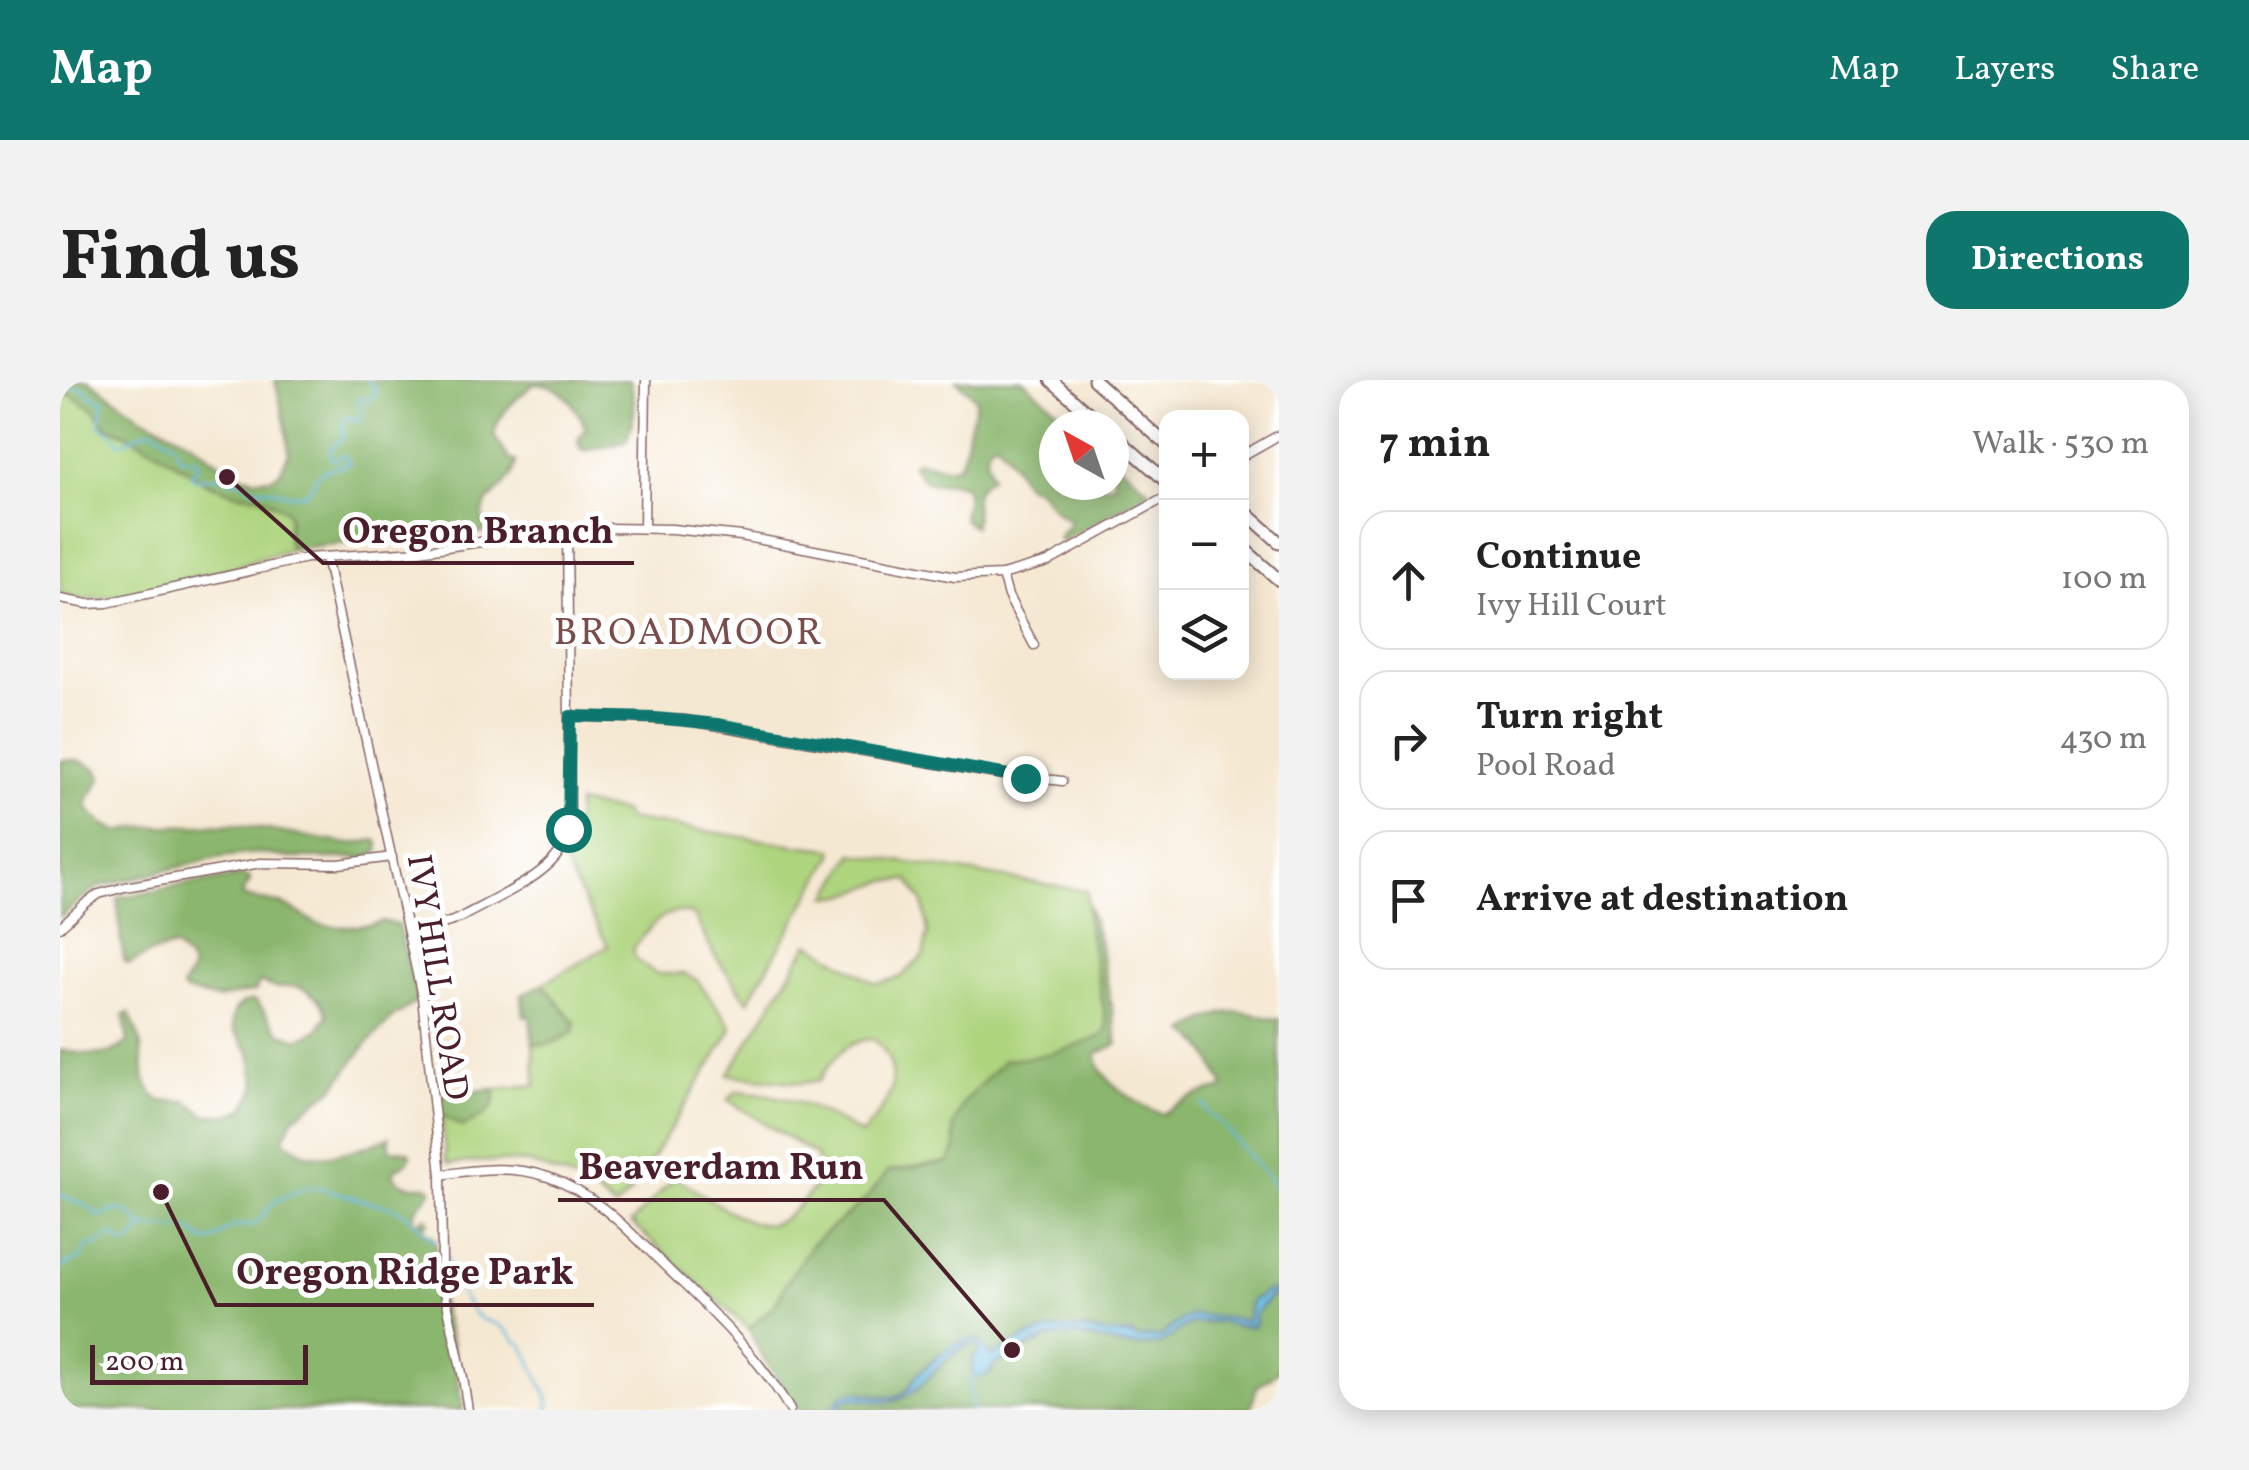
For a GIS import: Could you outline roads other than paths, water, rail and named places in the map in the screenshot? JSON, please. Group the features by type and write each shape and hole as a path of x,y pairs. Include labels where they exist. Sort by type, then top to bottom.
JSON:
{"highway":[{"path":"1051,380 1085,410"},
{"path":"1094,380 1159,438"},
{"path":"1129,448 1159,475"},
{"path":"1249,515 1279,542"},
{"path":"1249,553 1279,580"}],"street":[{"path":"644,528 646,380"},
{"path":"1249,452 1279,435"},
{"path":"60,600 107,603 284,562 419,551 567,530 705,531 956,578 1002,575 1048,562 1161,500"},
{"path":"443,924 543,870 566,840 570,816 567,530"},
{"name":"IVY HILL ROAD","path":"326,557 422,997 441,1174 444,1281 468,1410"},
{"path":"1002,575 1008,596 1034,645"},
{"path":"570,716 701,722 991,773 1062,781"},
{"path":"60,927 100,894 124,886 261,862 339,864 392,857"},
{"path":"441,1174 509,1169 546,1176 583,1194 616,1220 738,1339 790,1410"}],"water":[{"path":"1267,1291 1279,1291 1279,1296 1271,1295 1254,1316 1254,1326 1193,1323 1151,1345 1059,1336 995,1364 980,1377 972,1373 972,1360 980,1350 978,1344 968,1346 948,1357 902,1398 885,1402 849,1399 841,1402 843,1410 835,1410 835,1404 849,1393 882,1397 903,1394 938,1357 972,1339 980,1340 992,1356 1036,1334 1060,1329 1160,1338 1192,1316 1247,1321 1251,1301"}],"waterway":[{"path":"68,380 74,388 82,387 104,401 99,425 120,443 153,429 175,444 180,457 198,460 199,465 191,475 196,479 223,476 238,479 254,489 297,495 308,491 321,472 349,463 344,455 332,459 330,449 343,436 343,420 349,417 359,421 362,417 358,399 368,401 375,395 376,390 368,380"},
{"path":"1203,1104 1279,1190"},
{"path":"60,1195 84,1204 100,1216 115,1210 127,1211 144,1227 189,1229 205,1241 213,1240 232,1226 256,1224 275,1201 306,1188 322,1188 390,1206 408,1215 436,1242"},
{"path":"60,1270 82,1258 87,1245 98,1245 113,1236 129,1244 143,1227"},
{"path":"446,1255 470,1308 523,1345 548,1398 549,1410"},
{"path":"972,1410 970,1381 975,1374"}],"place":[{"name":"Oregon Branch","path":"227,477"},
{"name":"Oregon Ridge Park","path":"161,1192"},
{"name":"Beaverdam Run","path":"1012,1350"}],"district":[{"name":"BROADMOOR","path":"689,631"}]}
